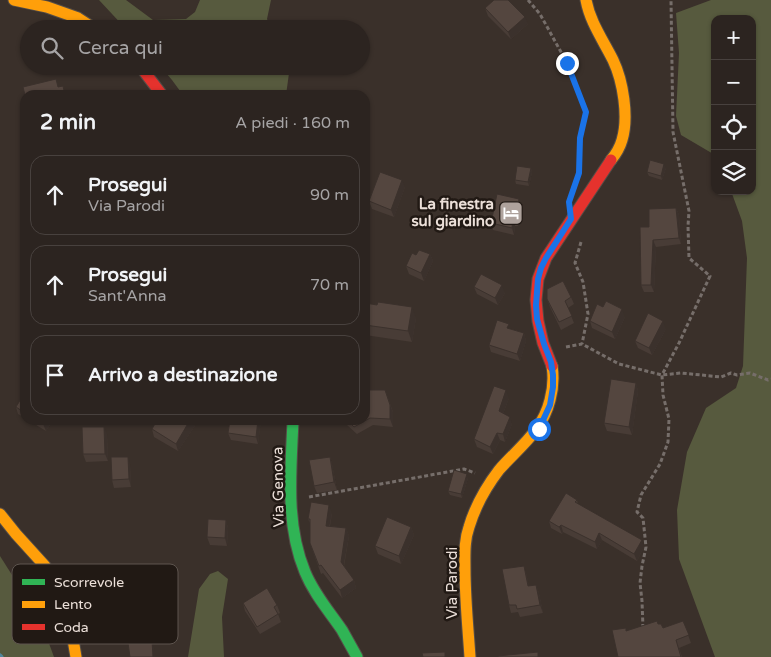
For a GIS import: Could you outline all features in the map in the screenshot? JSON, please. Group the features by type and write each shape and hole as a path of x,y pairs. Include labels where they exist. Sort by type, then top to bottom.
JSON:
{"street":[{"path":"14,0 47,7 81,20"},
{"name":"Via Parodi","path":"470,657 466,614 465,551 467,531 475,511 498,472 539,429 552,397 553,375 551,362 539,328 536,305 541,268 571,219 611,162 624,134 624,108 621,84 614,62 595,28 586,0"},
{"path":"147,75 158,90"},
{"name":"Via Genova","path":"293,425 291,518 296,545 305,572 319,599 357,657"},
{"path":"0,514 43,564"},
{"path":"74,644 76,657"}],"path":[{"path":"528,0 540,14 567,63 586,112 580,138 579,173"},
{"path":"645,635 640,583 646,547 643,518 637,512 641,495 660,464 668,442 669,419 663,395 662,375 710,276 689,258 688,211 673,132 671,0"},
{"path":"582,237 575,263 582,282 588,314 582,344"},
{"path":"547,353 582,344 619,364 662,375 681,373 720,377 730,373 737,375 750,373 771,380"},
{"path":"291,500 464,469 475,473 487,489"}],"green space":[{"path":"99,0 126,0 153,20 118,20"},
{"path":"200,0 271,0 267,19 153,20 186,19 195,12"},
{"path":"711,0 771,0 771,657 715,657 679,559 677,510 687,452 706,408 736,388 743,366 747,258 742,221 732,195 756,195 756,15 711,15 711,153 681,135 676,116 679,53 676,13"},
{"path":"168,75 289,75 287,90 179,90"},
{"path":"0,556 12,575 12,644 49,644 54,657 0,657"},
{"path":"218,571 228,579 222,617 224,657 188,657 199,589 210,574"}],"building":[{"path":"494,0 508,0 525,17 508,32 485,8"},
{"path":"56,79 58,87 63,86 64,90 24,90 23,87"},
{"path":"650,160 664,164 661,176 647,172"},
{"path":"517,166 531,168 528,182 515,180"},
{"path":"380,172 402,180 391,210 370,201"},
{"path":"497,194 519,199 512,228 491,223"},
{"path":"676,208 679,238 653,240 651,285 641,285 640,227 649,227 649,209"},
{"path":"419,250 430,254 421,273 406,266 412,253 416,255"},
{"path":"481,274 502,285 495,298 474,287"},
{"path":"563,281 571,297 565,301 572,316 559,322 547,299 547,289"},
{"path":"606,301 622,309 612,332 590,321 597,304 603,307"},
{"path":"378,302 412,307 408,331 370,326 370,304 377,305"},
{"path":"648,313 663,321 649,348 635,341"},
{"path":"497,320 509,324 507,328 524,333 517,354 489,345"},
{"path":"611,379 636,383 629,427 604,423"},
{"path":"494,386 506,390 499,411 510,417 503,434 497,433 490,447 474,439"},
{"path":"370,390 385,390 390,405 390,419 370,418"},
{"path":"20,400 20,410 16,407"},
{"path":"154,425 187,425 176,444 152,429"},
{"path":"229,425 257,425 256,437 228,433"},
{"path":"82,427 104,427 105,454 83,454"},
{"path":"111,457 128,457 129,479 112,480"},
{"path":"330,457 334,482 314,486 309,460"},
{"path":"454,470 467,474 461,494 448,491"},
{"path":"566,493 577,500 575,502 642,540 634,554 599,533 595,542 549,521"},
{"path":"311,502 329,505 326,526 346,528 341,562 354,580 340,590 321,565 319,566 310,543 310,519 308,519"},
{"path":"387,517 411,527 399,556 375,546"},
{"path":"208,519 226,520 225,538 207,537"},
{"path":"524,566 528,586 536,585 540,605 517,609 516,605 509,605 502,569"},
{"path":"267,588 277,605 274,607 278,614 257,627 243,603"},
{"path":"657,621 663,628 683,621 689,635 676,640 681,657 618,657 612,630 626,628 626,631"},
{"path":"128,644 152,644 153,657 130,657"},
{"path":"445,652 445,657 423,657 422,653"},
{"path":"538,652 538,657 498,657 498,656"}],"traffic: fast":[{"path":"293,425 291,497 294,535 299,554 313,588 342,630 357,657"}],"traffic: slow":[{"path":"14,0 47,7 81,20"},
{"path":"586,0 594,23 617,69 624,99 624,131 620,145 611,160"},
{"path":"470,657 465,580 467,532 478,505 490,483 499,470 536,430 541,421 552,392 552,366"},
{"path":"0,514 43,564"},
{"path":"74,644 76,657"}],"traffic: jam":[{"path":"147,75 158,90"},
{"path":"552,366 543,343 538,321 536,300 538,279 546,258 611,160"}],"place":[{"name":"La finestra sul giardino","path":"511,213"}],"route":[{"path":"539,429 550,405 553,375 551,362 537,319 536,292 541,268 571,219 569,202 579,173 580,138 586,112 567,63"}]}
